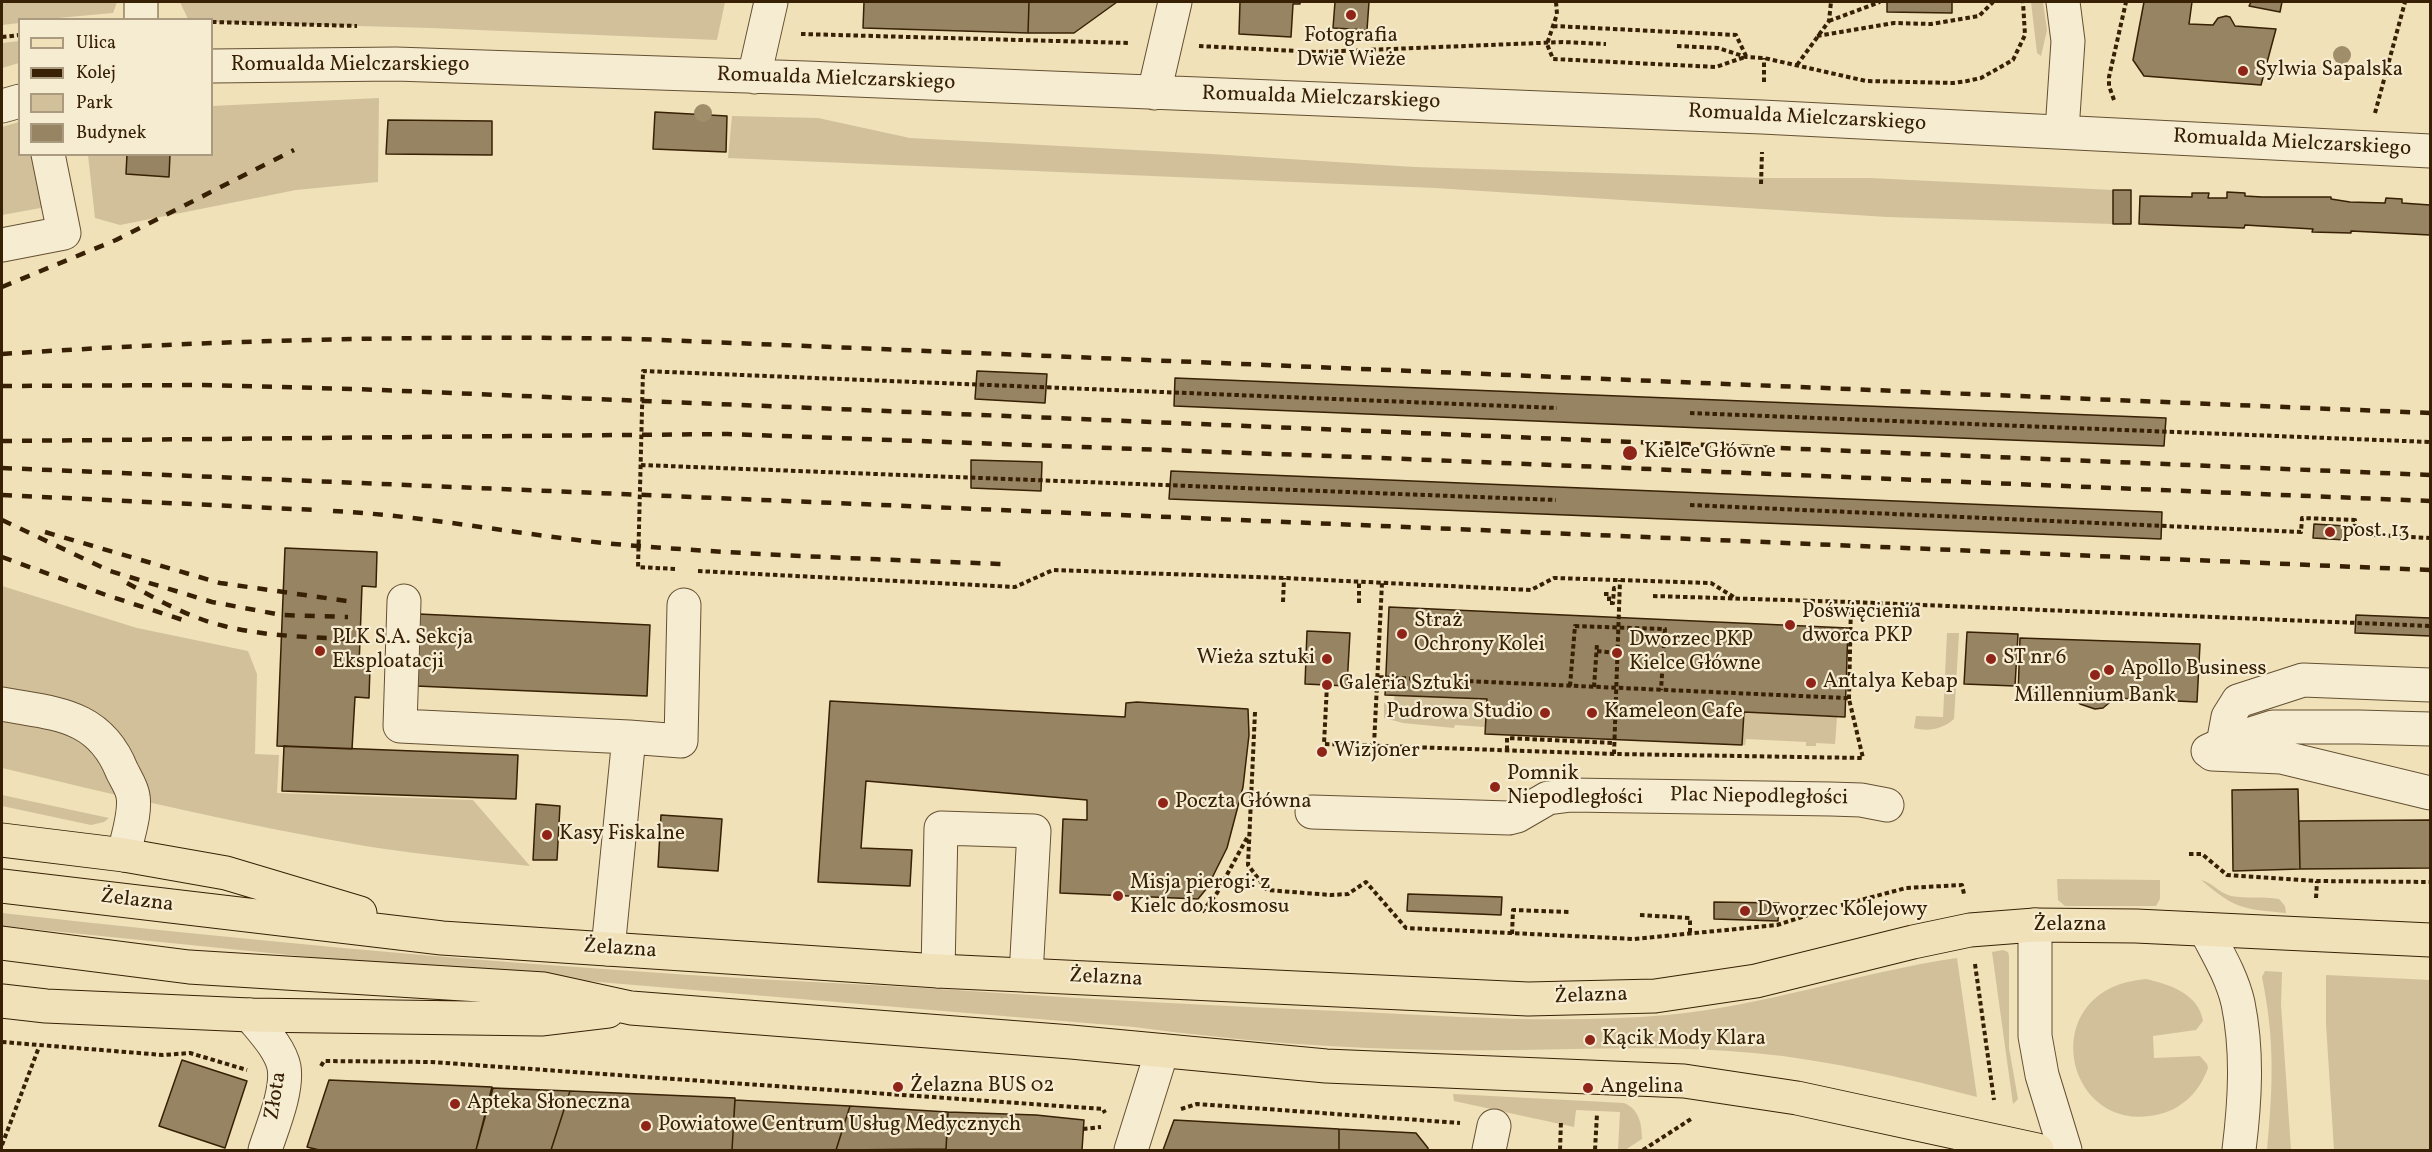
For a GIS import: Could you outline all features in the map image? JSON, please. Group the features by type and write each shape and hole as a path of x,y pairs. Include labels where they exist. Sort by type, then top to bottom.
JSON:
{"main road":[{"path":"2,840 124,855 226,873 442,938"},
{"name":"Żelazna","path":"2,886 442,938 938,971 1517,999 1655,996 1756,981 1970,930 2036,925 2136,926 2430,940"},
{"path":"2,943 189,967 544,989 631,1008 1326,1066 1624,1077 1720,1085 1797,1098 2037,1150"},
{"path":"2,1001 46,1006 250,1015 541,1019 631,1008"}],"street":[{"path":"141,2 141,18"},
{"path":"1154,93 1175,2"},
{"path":"2062,131 2068,40 2063,2"},
{"path":"754,77 768,17"},
{"name":"Romualda Mielczarskiego","path":"213,66 396,64 754,77 1551,108 2062,131 2430,151"},
{"path":"2,106 18,102"},
{"path":"2,245 64,233 48,156"},
{"path":"404,601 400,726 681,741 684,605"},
{"path":"2223,744 2228,717 2238,701 2303,680 2430,685"},
{"path":"2,704 62,714 88,726 102,739 117,758 133,794 124,855"},
{"path":"2430,729 2273,728 2223,744 2204,753 2281,757 2430,793"},
{"path":"608,949 629,737"},
{"name":"Plac Niepodległości","path":"1312,812 1509,818 1517,816 1548,798 1571,795 1831,799 1861,800 1887,805"},
{"path":"938,971 941,828 1034,831 1026,975"},
{"path":"2036,925 2035,1036 2042,1075 2065,1150"},
{"path":"2206,931 2225,966 2238,1001 2246,1092 2239,1150"},
{"name":"Złota","path":"250,1015 270,1039 284,1067 282,1090 265,1150"},
{"path":"1131,1150 1162,1051"}],"path":[{"path":"1556,2 1557,14 1547,44 1553,58 1716,67 1746,57"},
{"path":"1797,65 1828,21 1831,2"},
{"path":"1828,21 1880,2"},
{"path":"1817,36 1894,23 1931,24 1979,16 1993,2"},
{"path":"1677,46 1718,48 1746,57 1797,65 1866,81 1953,83 1974,80 2013,60 2025,35 2023,2"},
{"path":"2122,104 2113,99 2109,86 2126,2"},
{"path":"2373,119 2405,2"},
{"path":"768,17 1165,45 1317,52 1563,42 1606,44"},
{"path":"213,22 362,26"},
{"path":"1552,26 1736,35 1746,57"},
{"path":"2,37 18,35"},
{"path":"685,570 638,567 643,371 1557,408"},
{"path":"1690,413 2430,442"},
{"path":"640,465 1557,500"},
{"path":"1690,505 2301,532 2302,518 2313,518 2355,520 2354,534 2430,538"},
{"path":"697,570 1015,587 1053,570 1531,590 1554,578 1712,584 1737,599"},
{"path":"1282,602 1284,578"},
{"path":"1614,754 1620,580"},
{"path":"1359,582 1359,603"},
{"path":"1374,745 1382,583"},
{"path":"1617,588 1614,588 1613,596 1613,603 1609,603 1610,594 1604,594 1612,594 1620,595"},
{"path":"1653,596 2430,626"},
{"path":"1327,685 1324,744 1614,754 1863,758 1849,699 1851,602"},
{"path":"1570,686 1575,626 1665,629 1661,690"},
{"path":"1594,687 1597,644 1596,652 1615,653"},
{"path":"1376,677 1849,699"},
{"path":"1255,712 1248,866 1267,890 1331,895 1348,894 1366,882 1406,928 1634,939 1777,925 1906,888 1962,885 1964,894"},
{"path":"1507,750 1507,738 1614,743"},
{"path":"1202,912 1217,893 1248,834"},
{"path":"2189,854 2202,854 2227,875 2317,880 2430,882"},
{"path":"1512,934 1513,910 1570,912"},
{"path":"1640,915 1690,918 1690,934"},
{"path":"1974,955 1994,1101"},
{"path":"2,1042 163,1056 190,1053 250,1071"},
{"path":"2,1145 39,1047"},
{"path":"324,1061 431,1062 1091,1108 1102,1109 1107,1118"},
{"path":"1179,1110 1197,1104 1492,1138"},
{"path":"1595,1150 1597,1114"},
{"path":"1560,1150 1561,1121"}],"green space":[{"path":"2,2 117,2 113,13 58,18 18,18 18,23 2,25"},
{"path":"180,2 725,2 717,40 431,28 213,22 213,18 188,18"},
{"path":"2031,2 2043,2 2047,30 2041,56 2037,53"},
{"path":"18,41 18,63 2,68 2,43"},
{"path":"379,98 378,182 296,190 120,225 95,218 88,156 213,156 213,106"},
{"path":"732,116 818,118 910,138 1414,167 1766,178 1870,178 2113,190 2113,224 1887,217 1435,188 728,158"},
{"path":"18,122 18,156 36,156 46,207 2,215 2,127"},
{"path":"2,586 137,628 248,651 257,674 255,754 279,755 277,793 473,800 530,866 391,850 325,839 2,768"},
{"path":"1947,633 1959,633 1954,719 1935,729 1914,728 1916,716 1943,717"},
{"path":"1395,695 1487,699 1485,727 1455,725 1454,728 1403,723 1384,718 1384,703 1393,703"},
{"path":"1744,712 1837,717 1835,744 1816,743 1816,746 1806,746 1806,742 1746,739 1745,745 1742,745"},
{"path":"2,795 109,818 104,822 91,825 2,806"},
{"path":"2057,879 2160,880 2160,899 2156,906 2065,906 2058,900"},
{"path":"2201,880 2231,896 2279,899 2285,906 2286,913 2240,906 2223,897"},
{"path":"2,913 174,932 518,963 1108,1000 1514,1019 1629,1018 1704,1011 1957,958 1977,1097 1839,1065 1754,1053 1639,1048 1407,1049 1290,1043 1134,1027 349,961 2,926"},
{"path":"2003,950 2008,952 2009,956 2009,1048 2018,1099 2013,1104 1992,952"},
{"path":"2265,971 2282,972 2281,1005 2291,1150 2267,1150 2272,1063 2262,977"},
{"path":"2326,975 2430,980 2430,1150 2334,1150 2326,1024"},
{"path":"2146,979 2173,987 2189,997 2196,1004 2203,1021 2196,1030 2153,1036 2154,1058 2200,1056 2208,1068 2196,1091 2184,1103 2160,1114 2127,1116 2101,1105 2083,1085 2074,1059 2075,1032 2087,1007 2110,988"},
{"path":"1453,1094 1624,1103 1633,1109 1639,1118 1642,1139 1625,1150 1618,1150 1620,1112 1576,1110 1574,1127 1454,1101"}],"building":[{"path":"864,2 1029,2 1028,33 863,28"},
{"path":"1029,2 1117,2 1074,33 1028,33"},
{"path":"1240,2 1300,2 1300,4 1293,4 1291,37 1239,34"},
{"name":"Fotografia Dwie Wieże","path":"1335,2 1369,2 1367,30 1333,28"},
{"path":"1887,2 1952,2 1952,13 1887,12"},
{"path":"2144,2 2192,2 2189,24 2213,25 2218,18 2226,16 2230,17 2235,26 2276,29 2261,85 2144,76 2133,60"},
{"path":"2251,2 2282,2 2280,12 2249,6"},
{"path":"655,112 727,116 726,152 653,149"},
{"path":"388,120 492,121 492,155 386,154"},
{"path":"127,156 170,156 169,177 126,174"},
{"path":"2113,190 2131,190 2131,224 2113,224"},
{"path":"2227,192 2262,197 2331,197 2331,199 2350,202 2385,203 2386,198 2402,199 2402,203 2430,205 2430,235 2351,231 2351,233 2312,232 2313,229 2245,225 2244,228 2139,224 2140,196 2192,197 2192,193 2209,193 2208,198 2227,198"},
{"path":"977,371 1047,374 1045,403 975,399"},
{"path":"1175,378 2166,418 2164,446 1703,428 1174,406"},
{"path":"971,460 1042,462 1041,491 971,488"},
{"path":"1171,471 2162,512 2161,539 1169,499"},
{"name":"post. 13","path":"2314,524 2346,526 2346,540 2313,538"},
{"name":"PLK S.A. Sekcja Eksploatacji","path":"285,548 377,552 376,587 362,586 359,666 370,667 369,698 355,697 352,749 277,746"},
{"name":"Dworzec PKP Kielce Główne","path":"1389,607 1848,628 1845,717 1744,712 1742,745 1485,734 1487,699 1385,695"},
{"path":"419,614 650,625 647,696 416,686"},
{"path":"2356,615 2430,618 2430,636 2355,633"},
{"name":"Wieża sztuki","path":"1307,631 1350,633 1347,686 1305,684"},
{"name":"ST nr 6","path":"1967,632 2018,634 2015,686 1964,684"},
{"name":"Apollo Business","path":"2020,638 2200,644 2197,702 2115,698 2103,708 2095,709 2080,704 2074,698 2018,696"},
{"name":"Poczta Główna","path":"830,701 1125,717 1126,703 1137,702 1248,709 1249,735 1243,787 1227,848 1207,888 1198,899 1060,893 1063,819 1087,820 1087,800 866,781 861,848 912,850 910,886 818,882"},
{"path":"284,746 518,755 516,799 282,791"},
{"path":"2298,789 2300,869 2233,871 2232,790"},
{"path":"536,804 560,806 557,860 533,860"},
{"path":"661,815 722,819 718,871 658,867"},
{"path":"2430,820 2430,868 2300,869 2299,821"},
{"path":"1408,894 1502,897 1501,915 1407,911"},
{"path":"1714,902 1779,903 1778,921 1714,919"},
{"path":"182,1060 247,1081 225,1148 159,1126"},
{"path":"329,1080 492,1087 476,1150 319,1150 307,1147"},
{"path":"493,1088 570,1091 551,1150 476,1150"},
{"name":"Powiatowe Centrum Usług Medycznych","path":"570,1091 735,1098 732,1150 551,1150"},
{"path":"735,1100 850,1106 836,1150 732,1150"},
{"path":"850,1106 948,1112 946,1149 836,1150"},
{"path":"948,1112 1036,1115 1084,1120 1082,1150 946,1150"},
{"path":"1174,1120 1339,1129 1339,1150 1163,1150"},
{"path":"1339,1129 1416,1133 1428,1150 1339,1150"}],"railway":[{"path":"2,287 116,240 294,150"},
{"path":"2,354 160,345 319,340 637,339 2430,413"},
{"path":"2,386 203,385 355,389 2430,475"},
{"path":"2,441 727,434 2430,501"},
{"path":"2,468 2430,570"},
{"path":"2,495 315,510"},
{"path":"333,511 404,517 544,536 662,548 1001,564"},
{"path":"2,520 110,571 212,602 282,615 348,617"},
{"path":"45,532 220,583 347,601"},
{"path":"2,557 186,621"},
{"path":"127,583 162,602 211,623 270,634 348,639"}],"place":[{"name":"Fotografia Dwie Wieże","path":"1351,15"},
{"name":"Sylwia Sapalska","path":"2243,71"},
{"name":"Kielce Główne","path":"1630,453"},
{"name":"post. 13","path":"2330,532"},
{"name":"Poświęcienia dworca PKP","path":"1790,625"},
{"name":"Straż Ochrony Kolei","path":"1402,634"},
{"name":"PLK S.A. Sekcja Eksploatacji","path":"320,651"},
{"name":"Dworzec PKP Kielce Główne","path":"1617,653"},
{"name":"Wieża sztuki","path":"1327,659"},
{"name":"ST nr 6","path":"1991,659"},
{"name":"Apollo Business","path":"2109,670"},
{"name":"Millennium Bank","path":"2095,675"},
{"name":"Antalya Kebap","path":"1811,683"},
{"name":"Galeria Sztuki","path":"1327,685"},
{"name":"Pudrowa Studio","path":"1545,713"},
{"name":"Kameleon Cafe","path":"1592,713"},
{"name":"Wizjoner","path":"1322,752"},
{"name":"Pomnik Niepodległości","path":"1495,787"},
{"name":"Poczta Główna","path":"1163,803"},
{"name":"Kasy Fiskalne","path":"547,835"},
{"name":"Misja pierogi: z Kielc do kosmosu","path":"1118,896"},
{"name":"Dworzec Kolejowy","path":"1745,911"},
{"name":"Kącik Mody Klara","path":"1590,1040"},
{"name":"Żelazna BUS 02","path":"898,1087"},
{"name":"Angelina","path":"1588,1088"},
{"name":"Apteka Słoneczna","path":"455,1104"},
{"name":"Powiatowe Centrum Usług Medycznych","path":"646,1126"}]}
